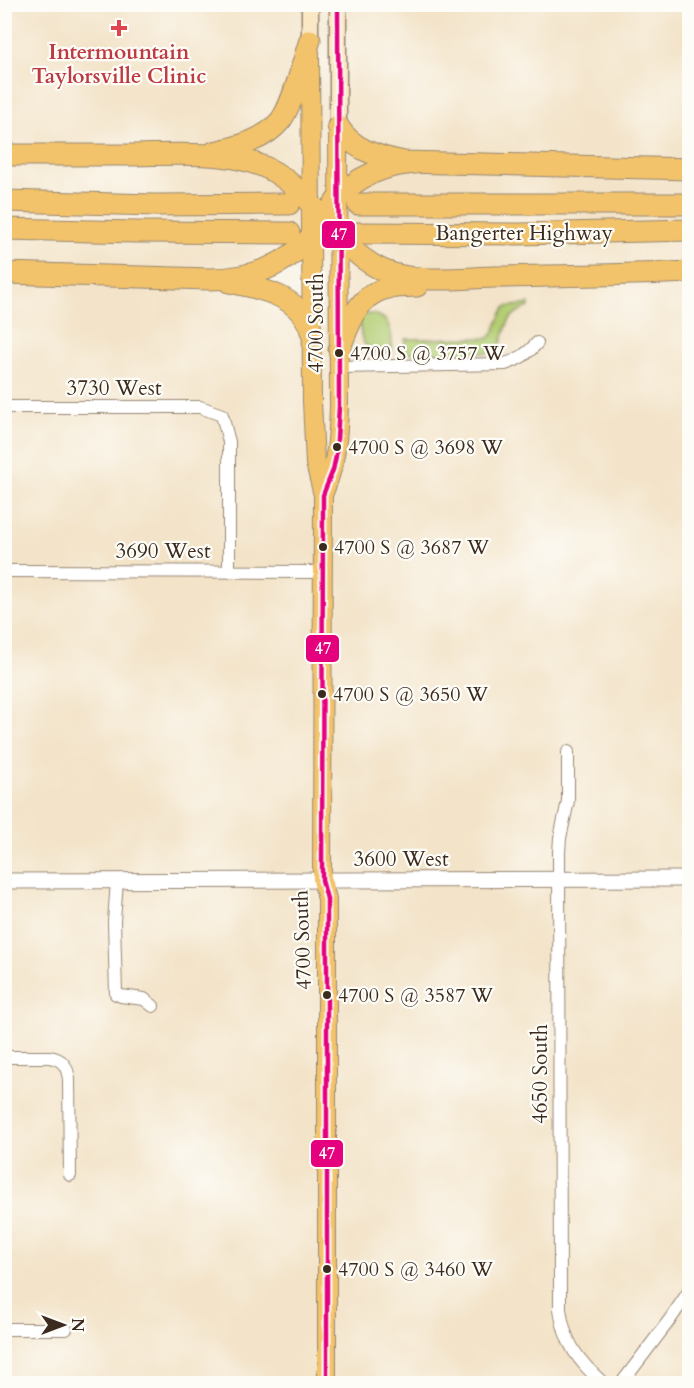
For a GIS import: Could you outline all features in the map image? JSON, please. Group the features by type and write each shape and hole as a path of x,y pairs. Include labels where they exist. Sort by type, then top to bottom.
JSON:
{"highway":[{"path":"4,155 189,155 205,154 237,146 260,137 281,119 290,101 310,40"},
{"path":"338,126 357,146 382,157 415,163"},
{"path":"189,155 241,159 263,166 285,179 333,222 359,256 391,273 414,278 459,278 690,272"},
{"path":"4,273 210,279 247,275 272,267 292,255 311,237 333,222 348,201 357,182 376,171 400,164 690,169"},
{"path":"4,201 155,205 289,204"},
{"name":"Bangerter Highway","path":"348,201 690,204"},
{"name":"Bangerter Highway","path":"333,222 519,234 690,230"},
{"path":"4,229 289,233"},
{"path":"339,359 354,313 363,301 375,293 391,288 424,285 459,278"},
{"path":"210,279 257,288 290,302 305,316 311,332"}],"main road":[{"name":"4700 South","path":"310,4 310,40 333,222 339,359 338,443 333,470 322,495"},
{"path":"338,4 338,126 348,201"},
{"name":"4700 South","path":"311,237 314,452 322,495 322,880 327,899 327,1383"}],"street":[{"path":"339,359 505,364 520,358 537,343"},
{"name":"3730 West","path":"4,407 200,407 222,415 230,442 229,571"},
{"name":"3690 West","path":"4,571 322,572"},
{"name":"4650 South","path":"568,752 568,801 560,838 559,880 560,1309 564,1331 573,1351 604,1383"},
{"name":"3600 West","path":"4,881 690,879"},
{"path":"117,881 114,921 116,994 144,999 153,1006"},
{"path":"4,1057 49,1057 56,1058 65,1065 69,1079 70,1175"},
{"path":"621,1383 690,1290"},
{"path":"4,1329 66,1329"}],"green space":[{"path":"529,304 529,307 512,317 501,343 492,353 407,353 405,351 405,339 489,338 506,307"},
{"path":"372,314 388,323 392,353 375,351 369,348 362,339 360,315"}],"transit line":[{"name":"47","path":"327,1384 327,899 322,880 323,495 336,456 339,407 338,4"}],"place":[{"name":"Intermountain Taylorsville Clinic","path":"119,28"},
{"name":"4700 S @ 3757 W","path":"339,353"},
{"name":"4700 S @ 3698 W","path":"337,447"},
{"name":"4700 S @ 3687 W","path":"323,547"},
{"name":"4700 S @ 3650 W","path":"322,694"},
{"name":"4700 S @ 3587 W","path":"327,995"},
{"name":"4700 S @ 3460 W","path":"327,1269"}]}
